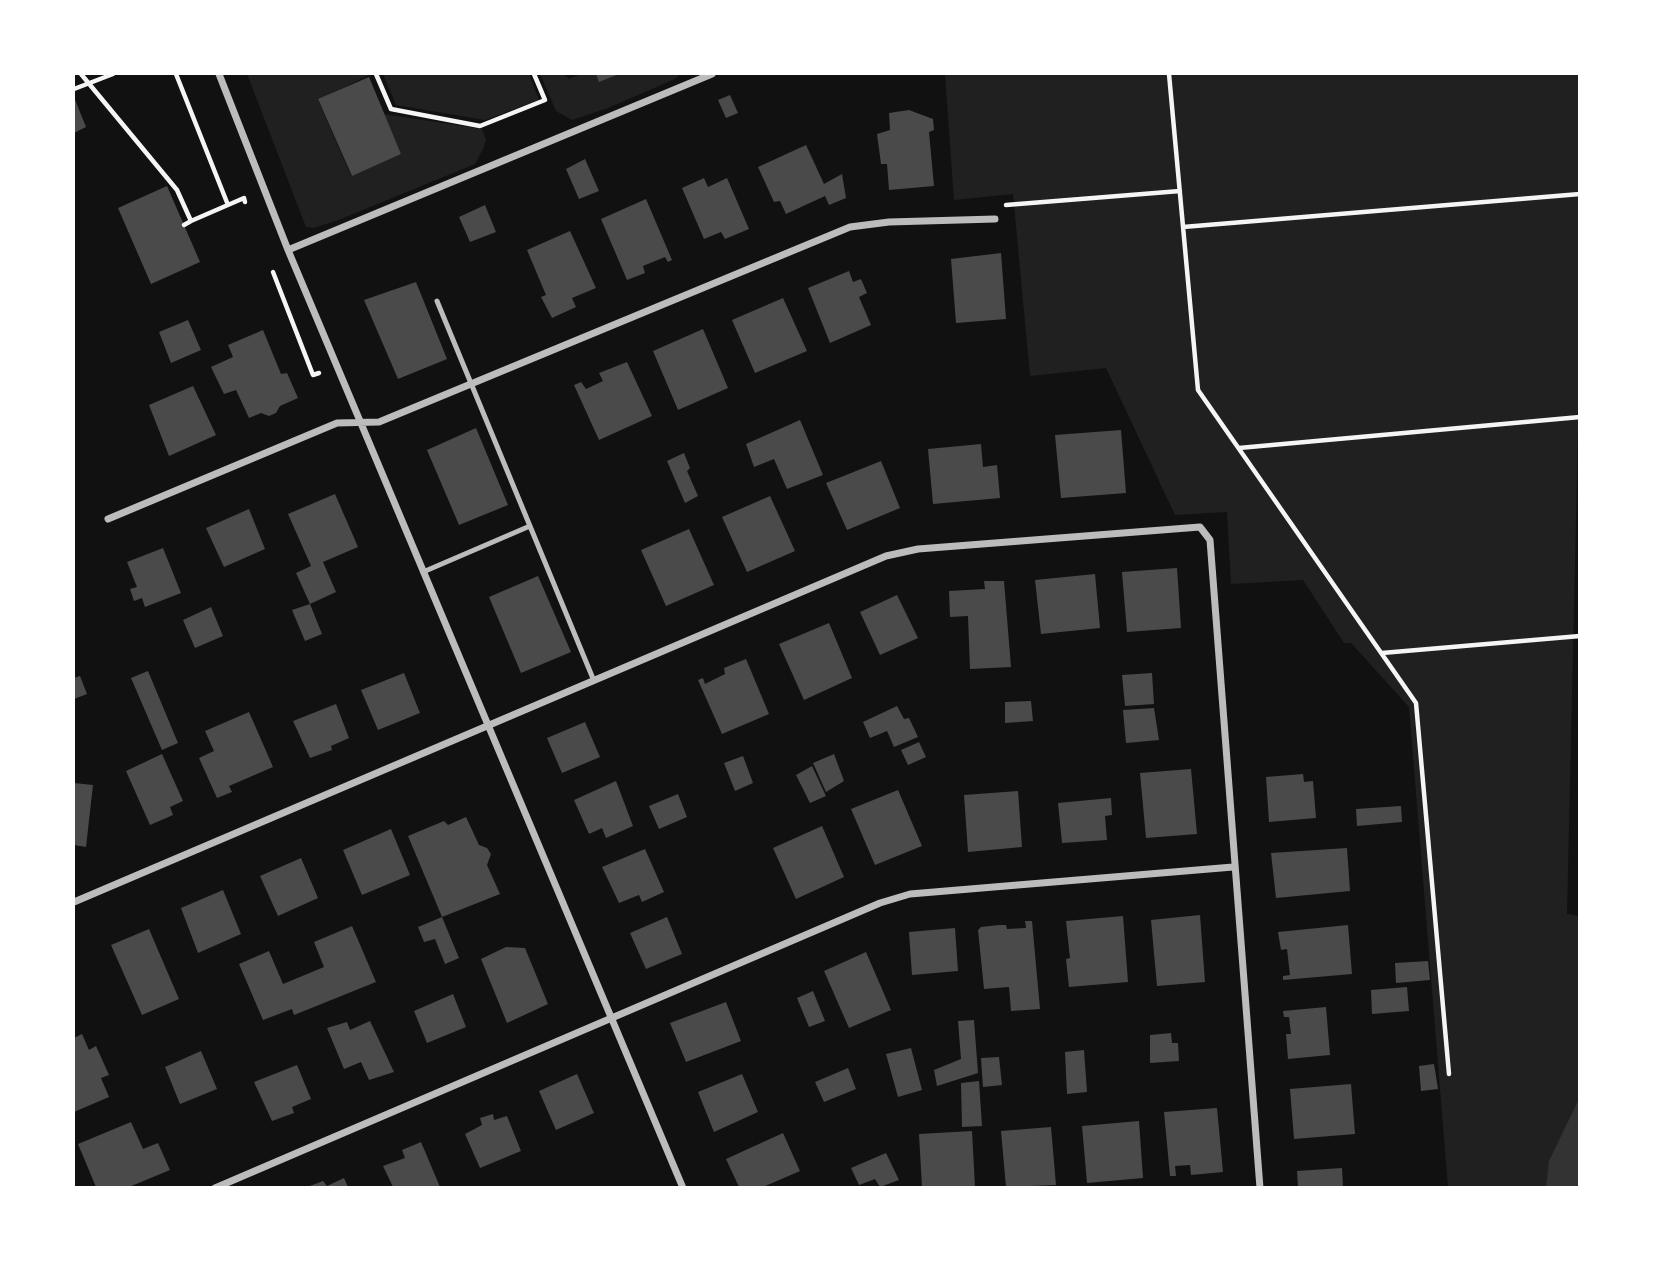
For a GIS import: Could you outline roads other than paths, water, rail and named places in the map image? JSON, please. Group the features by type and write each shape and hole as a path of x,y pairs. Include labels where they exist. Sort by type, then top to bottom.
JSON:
{"street":[{"path":"219,74 288,250 683,1188"},
{"path":"288,250 712,74"},
{"path":"108,519 337,424 379,422 850,228 889,222 995,219"},
{"path":"74,902 886,556 918,549 1200,527 1210,540 1233,867 1260,1188"},
{"path":"215,1188 880,903 910,894 1233,867"}],"lane":[{"path":"437,301 594,681"},
{"path":"423,572 530,526"}]}
